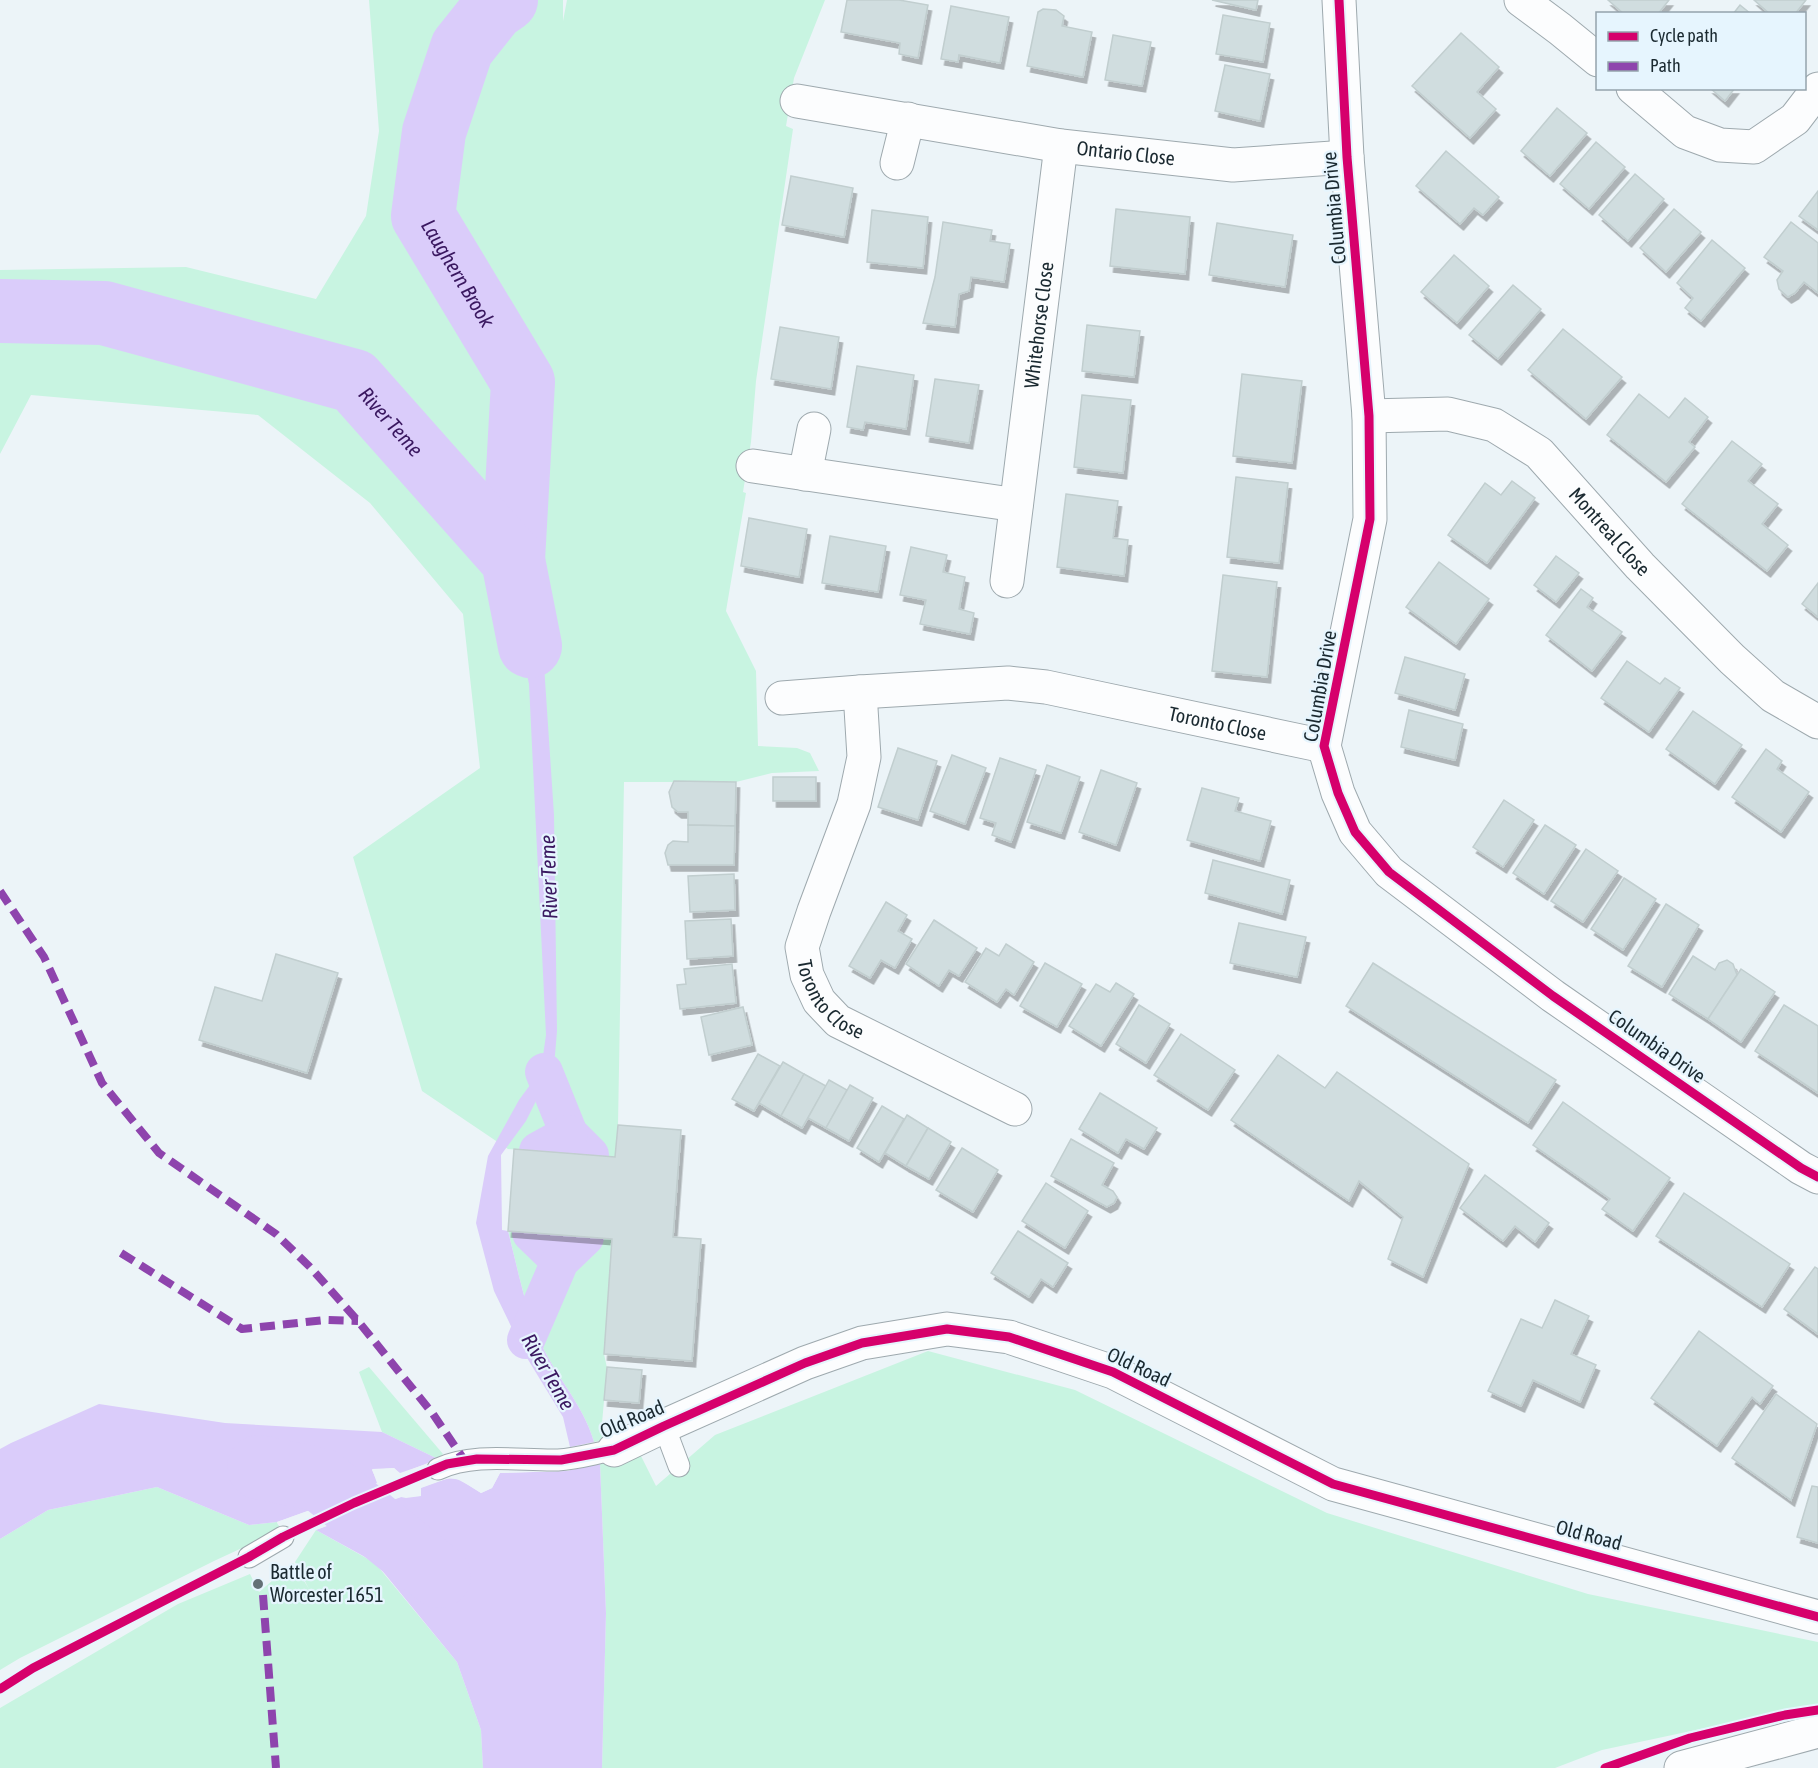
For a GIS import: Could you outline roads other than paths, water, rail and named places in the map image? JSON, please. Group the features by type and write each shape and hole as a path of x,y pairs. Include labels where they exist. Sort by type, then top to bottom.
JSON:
{"street":[{"name":"Columbia Drive","path":"1339,0 1347,157 1369,416 1370,519 1324,746 1338,793 1355,832 1389,872 1553,996 1801,1168 1818,1177"},
{"path":"1521,0 1596,58"},
{"path":"1634,90 1685,132 1720,145 1754,147 1795,118 1818,89"},
{"name":"Ontario Close","path":"797,102 1061,146 1233,165 1347,157"},
{"path":"897,163 908,119"},
{"name":"Whitehorse Close","path":"1007,580 1061,146"},
{"name":"Montreal Close","path":"1369,416 1448,414 1494,425 1539,453 1640,566 1732,659 1773,696 1818,722"},
{"path":"805,474 814,429"},
{"path":"753,466 1016,505"},
{"name":"Toronto Close","path":"782,698 1008,683 1046,687 1324,746"},
{"name":"Toronto Close","path":"860,692 864,757 854,804 802,947 807,975 819,1001 838,1021 1016,1109"},
{"name":"Old Road","path":"614,1449 805,1363 862,1343 947,1329 1009,1337 1113,1372 1333,1484 1818,1617"},
{"path":"1681,1768 1818,1731"}],"lane":[{"path":"664,1426 679,1466"},
{"name":"Old Road","path":"438,1469 447,1464 465,1461 561,1460 614,1449"},
{"path":"249,1557 283,1537"}],"water":[{"path":"519,559 544,665 554,815 557,1031 555,1055 543,1087 526,1121 501,1155 502,1230 508,1231 525,1298 544,1351 583,1414 594,1442 570,1447 563,1417 524,1353 494,1291 476,1223 488,1156 519,1100 541,1070 546,1035 529,684 502,563"},
{"path":"99,1404 225,1423 382,1432 438,1459 400,1474 394,1468 372,1470 378,1483 344,1496 321,1495 325,1505 277,1522 249,1525 157,1487 48,1510 0,1539 0,1449"},
{"path":"600,1464 606,1613 602,1768 483,1768 481,1730 457,1662 376,1563 316,1530 348,1518 372,1519 371,1508 401,1497 420,1496 420,1488 446,1479 457,1479 481,1493 492,1488 500,1473 566,1471"}],"waterway":[{"name":"Laughern Brook","path":"506,0 493,9 462,48 434,132 423,216 523,382 513,560"},
{"name":"River Teme","path":"0,311 104,313 354,381 513,560 530,646"},
{"path":"544,1072 569,1134 590,1155"},
{"path":"538,1151 569,1134"},
{"path":"531,1233 560,1261"},
{"path":"526,1340 560,1261 585,1237"},
{"name":"River Teme","path":"259,1467 321,1480 439,1576"}],"place":[{"name":"Battle of Worcester 1651","path":"258,1584"}]}
